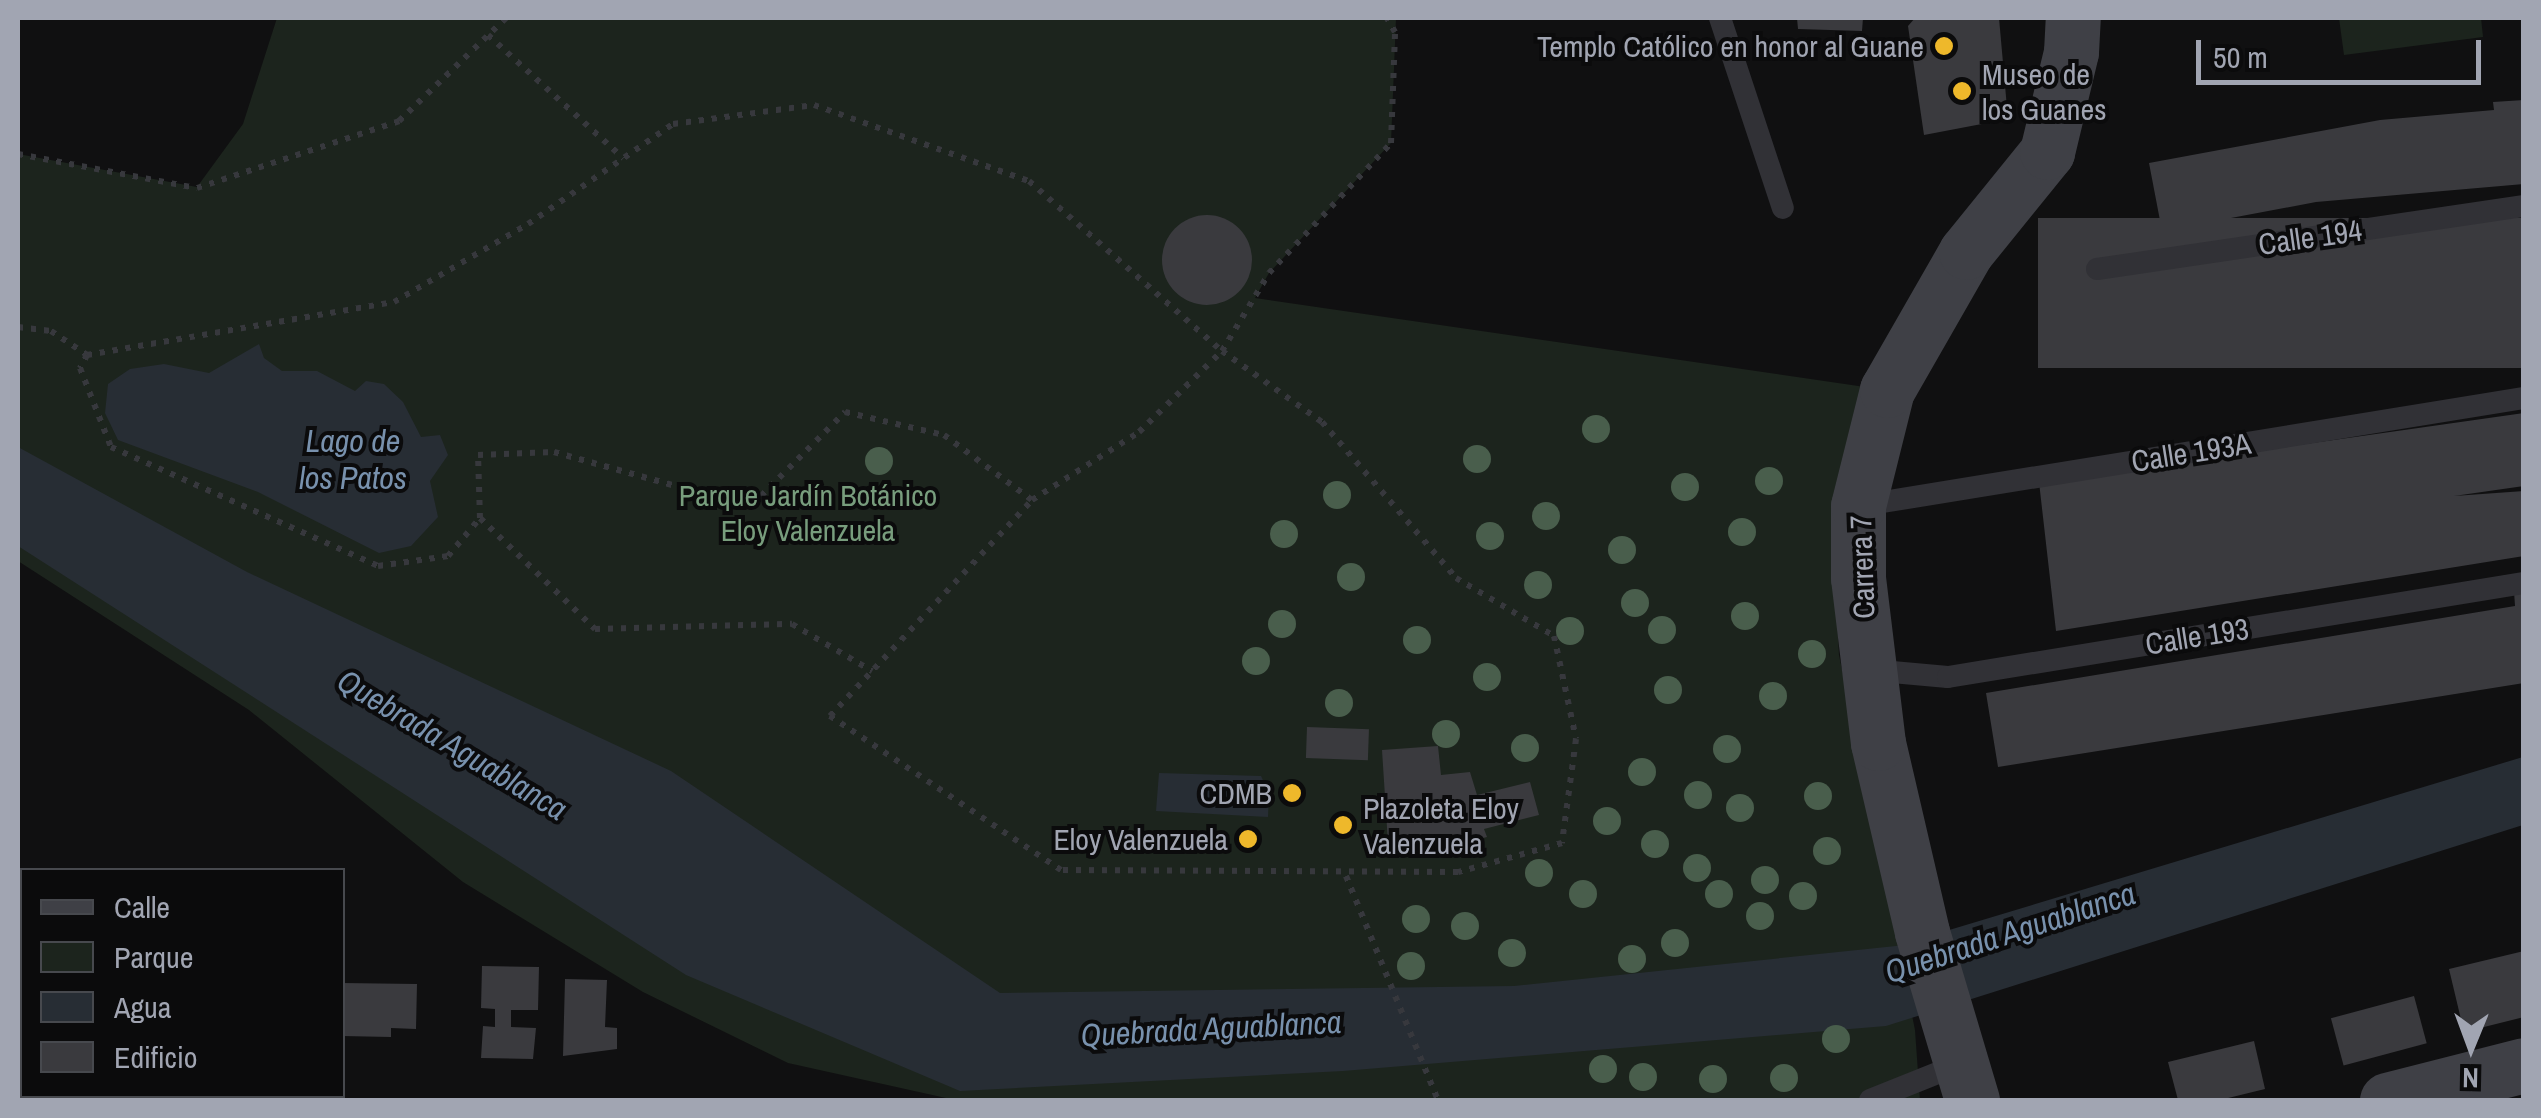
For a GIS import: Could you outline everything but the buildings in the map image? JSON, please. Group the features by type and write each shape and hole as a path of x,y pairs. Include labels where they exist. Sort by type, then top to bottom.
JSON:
{"main road":[{"name":"Carrera 7","path":"1966,1059 1878,743 1858,506 1887,390 1966,252 2047,152 2072,52 2073,18"},
{"path":"2387,1100 2524,1066"}],"lane":[{"path":"1720,18 1782,208"},
{"name":"Calle 194","path":"2097,268 2524,206"},
{"name":"Calle 193A","path":"1858,506 2524,398"},
{"name":"Calle 193","path":"1872,685 1948,677 2524,583"},
{"path":"1870,1100 1966,1059"}],"path":[{"path":"18,154 197,188 399,122 506,18"},
{"path":"18,327 51,332 87,355 394,302 673,124 814,106 1029,182 1222,350 1322,422 1456,578 1554,636 1576,739 1562,842 1458,872 1346,876 1061,870 830,716 1032,500 1139,432 1222,350 1269,273 1391,143 1395,32 1387,18"},
{"path":"488,35 624,158"},
{"path":"87,355 80,368 111,447 378,566 448,556 480,518 478,455 554,452 694,492 760,496 846,412 944,435 1032,500"},
{"path":"480,518 594,628 792,624 872,671"},
{"path":"1346,876 1428,1084 1438,1100"}],"green space":[{"name":"Parque Jardín Botánico Eloy Valenzuela","path":"277,18 1396,18 1391,143 1269,273 1255,298 1872,388 1831,507 1839,655 1915,1030 1920,1100 955,1100 788,1063 643,992 463,882 249,710 18,561 18,154 197,187 243,124"},
{"path":"2339,18 2481,18 2483,37 2344,55"}],"water":[{"name":"Lago de los Patos","path":"259,344 264,358 282,371 317,371 355,391 366,381 384,384 403,402 421,437 440,435 448,455 430,481 438,517 411,546 379,553 258,492 118,440 105,413 108,384 130,369 164,364 209,373"},
{"name":"Quebrada Aguablanca","path":"18,447 247,572 671,771 1000,993 1514,986 1896,946 2523,757 2523,825 1886,1026 1343,1071 960,1091 686,975 18,546"},
{"path":"1159,773 1261,776 1269,793 1268,817 1156,811"}],"place":[{"name":"Templo Católico en honor al Guane","path":"1944,46"},
{"name":"Museo de los Guanes","path":"1962,91"},
{"name":"CDMB","path":"1292,793"},
{"name":"Plazoleta Eloy Valenzuela","path":"1343,825"},
{"name":"Eloy Valenzuela","path":"1248,839"}]}
